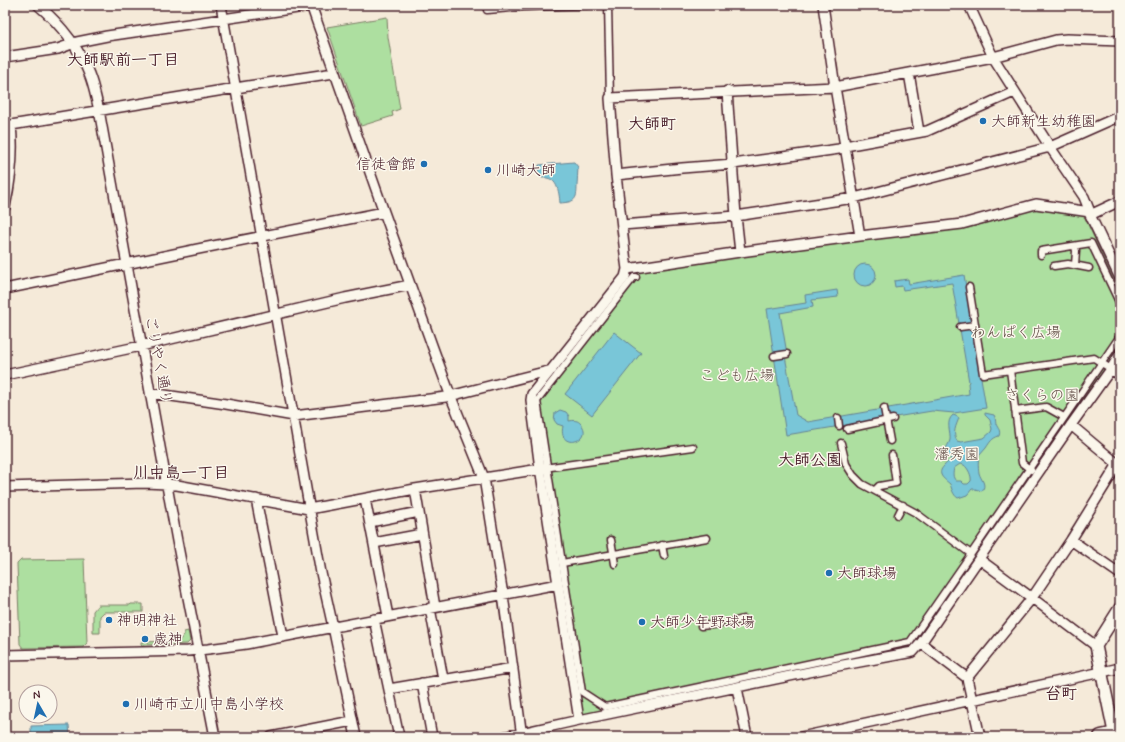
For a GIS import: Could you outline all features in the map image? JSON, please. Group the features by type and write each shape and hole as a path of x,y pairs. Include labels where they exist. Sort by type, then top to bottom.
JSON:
{"street":[{"name":"ごりやく通り","path":"38,5 64,30 84,62 90,76 99,110 141,346 215,737"},
{"path":"221,5 294,416 309,509 356,737"},
{"path":"487,10 587,5"},
{"path":"608,5 610,98 616,175 627,269 625,277 532,394 531,400 562,563 582,692 605,706 910,642 1036,475 1120,354"},
{"path":"823,5 834,87 846,146 860,236"},
{"path":"969,5 993,57 1014,92 1084,197 1090,214 1120,278"},
{"path":"5,57 58,49 77,42 107,36 311,6 410,285 451,396 484,478 503,595 522,735"},
{"path":"610,98 727,91 834,87 993,57 1056,40 1120,41"},
{"path":"5,207 10,187 13,144 8,126 334,73"},
{"path":"909,73 919,132"},
{"path":"727,91 740,252"},
{"path":"616,175 733,164 839,149 846,146 927,130 1014,92"},
{"path":"622,225 736,216 854,198 1050,147 1120,116"},
{"path":"627,269 740,252 962,224 1036,204 1090,214 1120,201"},
{"path":"5,289 384,212"},
{"path":"1041,256 1041,251 1090,243 1120,304"},
{"path":"1075,246 1075,265"},
{"path":"1054,266 1068,264 1089,268"},
{"path":"579,720 558,584 537,401 634,277 636,277"},
{"path":"5,375 141,346 345,298 410,285"},
{"path":"969,287 983,374 1094,358 1120,375"},
{"path":"960,328 975,325"},
{"path":"503,737 522,735 579,720 838,666 914,652 921,644 1029,469 1120,336"},
{"path":"774,356 787,354"},
{"path":"151,393 294,416 451,396 552,370"},
{"path":"1010,370 1022,463 1036,475"},
{"path":"1015,411 1046,407 1064,417"},
{"path":"884,408 890,440"},
{"path":"838,418 839,426"},
{"path":"847,428 893,419"},
{"path":"967,678 1032,598 1119,465 1070,425"},
{"path":"841,443 846,464 853,475 862,484 916,512 1096,646 1112,735"},
{"path":"5,487 145,483 167,484 309,509 415,489 544,468 693,447"},
{"path":"875,490 879,486 896,483 892,455"},
{"path":"415,489 443,679"},
{"path":"256,499 284,636"},
{"path":"365,499 388,616"},
{"path":"898,515 903,505"},
{"path":"370,522 419,512"},
{"path":"374,543 422,534"},
{"path":"562,563 707,538"},
{"path":"611,540 615,564"},
{"path":"1071,540 1120,574"},
{"path":"662,545 664,556"},
{"path":"5,655 199,650 246,644 432,607 558,584"},
{"path":"1096,646 1120,608"},
{"path":"374,619 399,737"},
{"path":"732,622 743,619"},
{"path":"701,626 720,624"},
{"path":"921,644 967,678 980,737"},
{"path":"389,689 513,668"},
{"path":"801,737 1120,668"},
{"path":"422,683 432,737"},
{"path":"737,688 747,737"},
{"path":"271,737 302,734 352,721"}],"green space":[{"path":"387,17 388,37 400,109 392,112 393,116 361,126 327,27"},
{"name":"大師公園","path":"1033,209 1084,216 1120,293 1120,347 912,646 585,714 581,712 534,397 635,272 853,240 968,228"},
{"path":"84,559 87,643 83,647 23,648 20,644 17,564 21,560"},
{"path":"143,604 143,612 104,612 100,616 100,633 93,633 93,611 98,605"},
{"path":"188,631 190,641 187,644 141,645 141,642 179,641 184,635 184,632"}],"water":[{"path":"574,162 578,167 576,197 572,201 560,203 556,185 551,179 542,178 538,173 539,165"},
{"path":"865,264 873,267 876,275 873,283 865,286 857,283 854,275 857,267"},
{"path":"964,275 986,408 954,413 932,411 786,435 767,309 806,303 805,295 837,290 838,297 812,300 813,307 780,313 787,354 785,356 796,415 808,422 969,394 969,382 952,283 903,290 902,286 895,287 894,281 908,279 909,284"},
{"path":"614,332 641,353 592,415 565,394"},
{"path":"560,410 566,412 569,416 569,421 573,420 581,424 584,430 580,439 570,441 565,439 563,434 563,426 557,424 554,420 555,413"},
{"path":"985,413 994,415 1000,432 999,436 991,440 979,456 979,471 984,486 982,491 972,489 967,495 958,498 954,494 950,484 941,474 942,469 951,459 945,452 950,440 949,421 953,415 959,418 955,435 957,441 961,442 984,438 991,432 992,429 990,420","holes":["960,464 964,465 971,477 971,481 968,484 964,484 961,481 956,481 953,476 954,468"]},
{"path":"69,725 70,737 31,737 31,726"}],"place":[{"name":"大師新生幼稚園","path":"983,121"},
{"name":"信徒會館","path":"424,164"},
{"name":"川崎大師","path":"488,170"},
{"name":"大師球場","path":"829,573"},
{"name":"神明神社","path":"109,620"},
{"name":"大師少年野球場","path":"642,622"},
{"name":"歳神","path":"145,639"},
{"name":"川崎市立川中島小学校","path":"126,704"}],"district":[{"name":"大師駅前一丁目","path":"123,59"},
{"name":"大師町","path":"652,123"},
{"name":"大師公園","path":"810,459"},
{"name":"川中島一丁目","path":"181,472"},
{"name":"台町","path":"1061,693"}],"park label":[{"name":"わんぱく広場","path":"1016,332"},
{"name":"こども広場","path":"737,375"},
{"name":"さくらの園","path":"1042,395"},
{"name":"瀋秀園","path":"957,454"}]}
